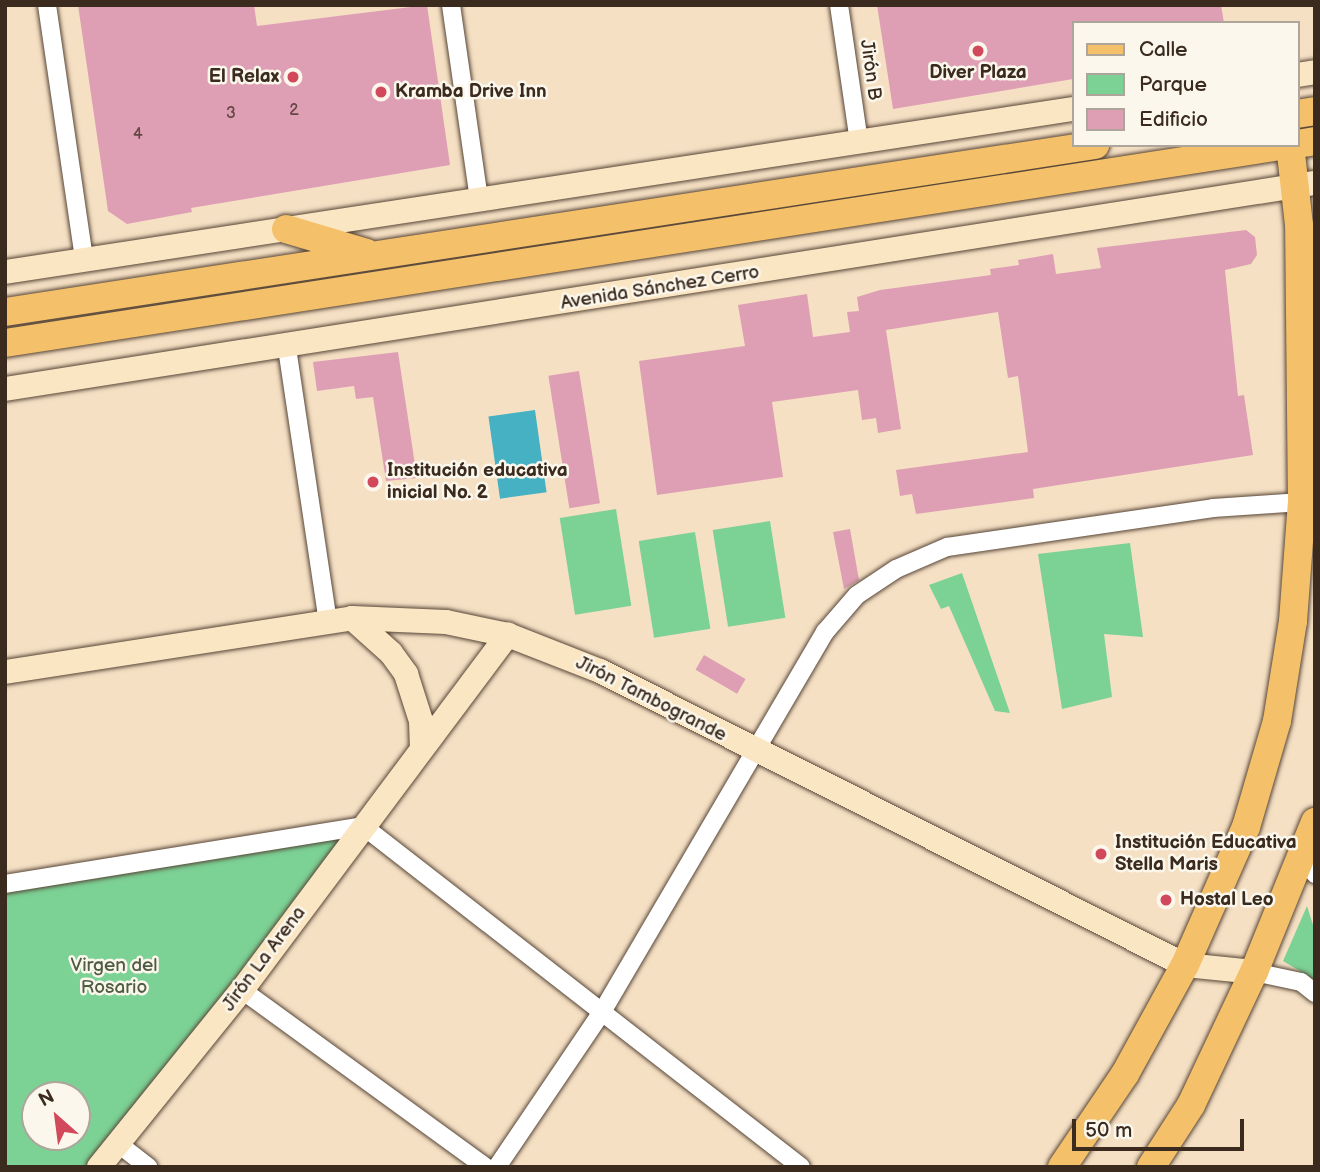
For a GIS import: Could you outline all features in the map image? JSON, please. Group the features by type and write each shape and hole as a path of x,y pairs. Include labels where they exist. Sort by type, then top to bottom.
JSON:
{"main road":[{"path":"5,272 1072,109"},
{"path":"5,312 1082,147"},
{"path":"5,343 1276,147"},
{"path":"1062,1167 1125,1074 1185,965 1245,827 1278,721 1293,621 1302,502 1305,185 1290,147"},
{"name":"Avenida Sánchez Cerro","path":"5,388 287,348 1305,185"},
{"path":"286,229 377,256"},
{"path":"340,620 391,653 405,674 418,709 422,746"},
{"name":"Jirón Tambogrande","path":"5,672 340,620 446,622 508,635 600,671 755,752 1185,965 1254,972"},
{"name":"Jirón La Arena","path":"99,1167 120,1145 242,990 422,746 508,635"},
{"path":"1151,1167 1191,1105 1254,972 1311,834"}],"street":[{"path":"47,5 84,260"},
{"path":"451,5 479,200"},
{"name":"Jirón B","path":"839,5 859,142"},
{"path":"287,348 340,620"},
{"path":"497,1167 602,1012 825,632 857,595 895,569 947,547 1213,508 1302,502"},
{"path":"5,884 363,826 801,1167"},
{"path":"1311,834 1315,874"},
{"path":"1254,972 1301,982 1315,993"},
{"path":"242,990 486,1167"},
{"path":"120,1145 148,1167"}],"green space":[{"path":"616,509 631,606 575,615 560,518"},
{"path":"770,521 785,618 728,627 713,530"},
{"path":"695,532 710,629 654,638 639,541"},
{"path":"1130,543 1143,637 1104,634 1112,697 1062,709 1038,554"},
{"path":"962,573 1010,713 995,711 949,606 941,609 929,585"},
{"name":"Virgen del Rosario","path":"363,826 97,1167 5,1167 5,884"},
{"path":"1307,906 1315,931 1315,980 1283,961"}],"water":[{"path":"535,410 547,492 500,499 488,417"}],"building":[{"path":"78,5 254,5 257,26 427,5 450,165 191,208 192,212 127,224 108,211"},
{"name":"Diver Plaza","path":"877,5 1221,5 1224,21 1072,21 1072,79 893,109"},
{"path":"1246,230 1255,237 1257,255 1251,264 1225,270 1238,396 1244,395 1253,455 1033,489 1034,498 916,514 912,494 900,496 896,470 1028,452 1018,376 1008,378 998,312 886,330 901,429 878,433 876,418 862,420 858,390 772,402 783,477 657,495 639,361 745,346 738,305 807,294 813,337 850,332 847,312 859,311 857,297 880,290 991,275 990,269 1019,265 1018,260 1053,254 1056,274 1101,268 1097,248"},
{"path":"398,352 417,478 386,481 373,397 356,399 354,386 317,391 313,362"},
{"path":"579,371 600,503 569,508 548,376"},
{"path":"850,529 859,580 844,589 833,532"},
{"path":"704,655 746,679 737,694 696,670"}],"place":[{"name":"Diver Plaza","path":"978,51"},
{"name":"El Relax","path":"293,77"},
{"name":"Kramba Drive Inn","path":"381,92"},
{"name":"Institución educativa inicial No. 2","path":"373,482"},
{"name":"Institución Educativa Stella Maris","path":"1101,854"},
{"name":"Hostal Leo","path":"1166,900"}]}
